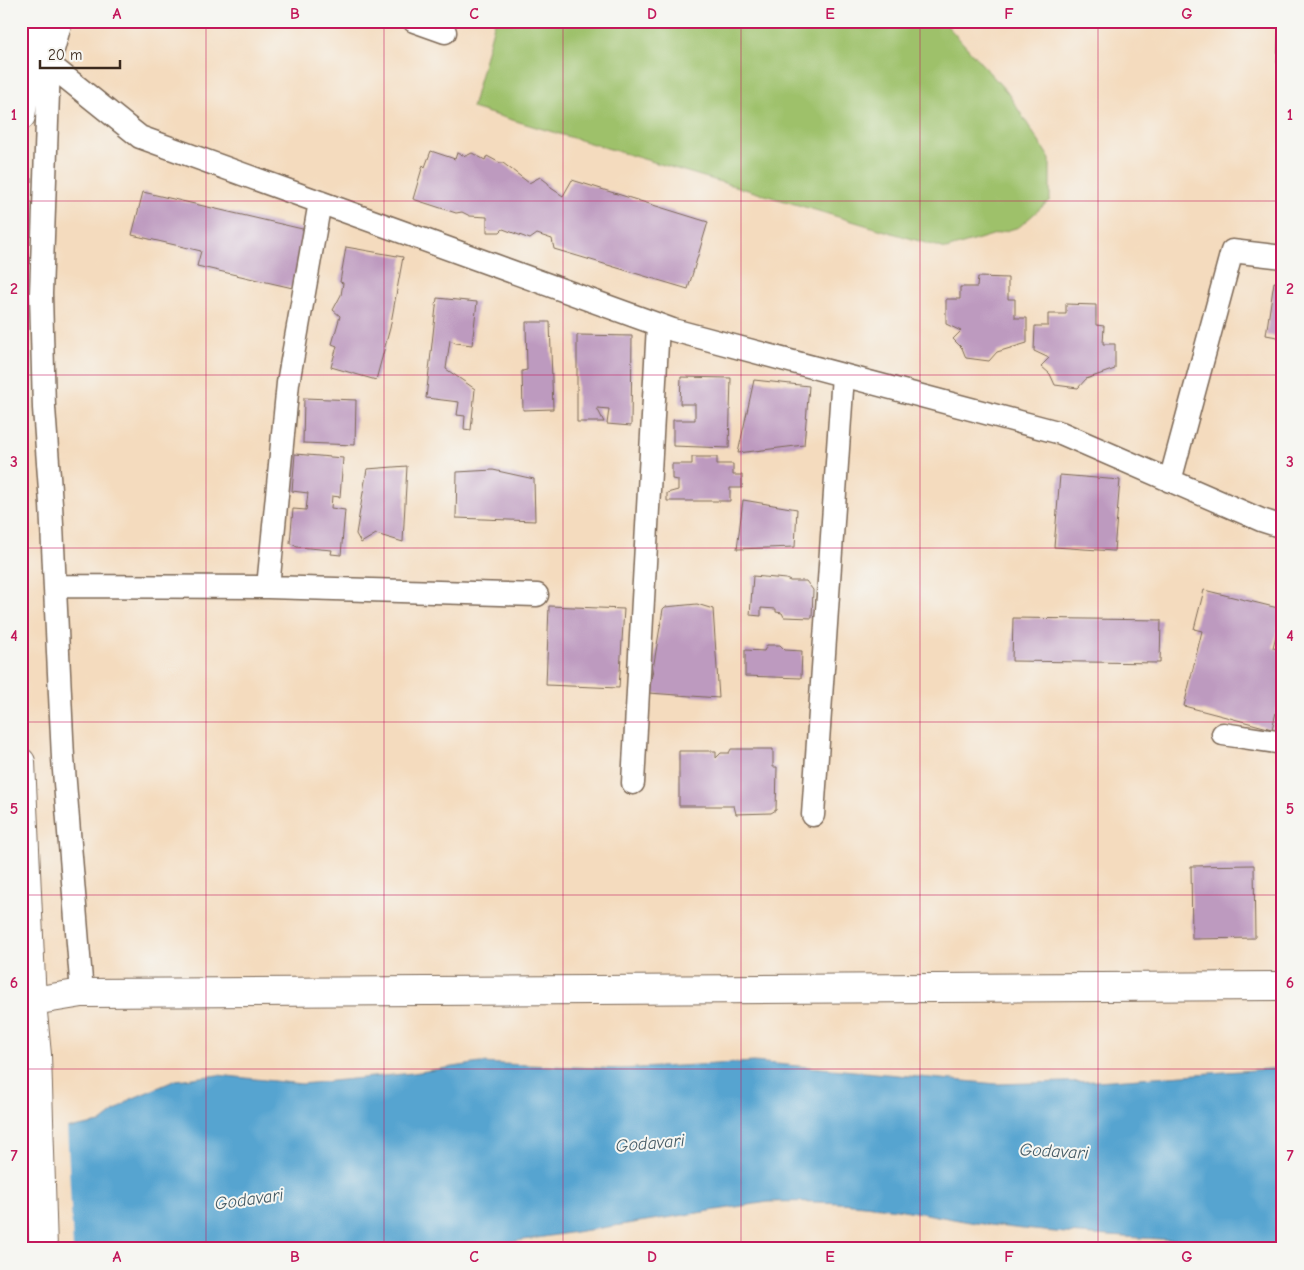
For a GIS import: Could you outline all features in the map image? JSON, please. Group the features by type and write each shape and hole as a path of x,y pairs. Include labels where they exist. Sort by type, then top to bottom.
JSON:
{"street":[{"path":"21,116 36,21"},
{"path":"61,21 49,64 41,294 44,408 63,758 82,993"},
{"path":"414,21 445,32"},
{"path":"49,64 140,137 658,325 1061,433 1261,520 1283,527"},
{"path":"268,587 288,383 320,202"},
{"path":"1170,481 1232,251 1283,257"},
{"path":"634,784 658,325"},
{"path":"813,815 843,376"},
{"path":"54,586 268,587 538,595"},
{"path":"1223,734 1283,743"},
{"path":"21,762 27,1003 37,1055 42,1249"},
{"path":"27,1003 82,993 1283,986"}],"green space":[{"path":"495,21 943,21 1007,92 1050,159 1050,200 1019,227 946,249 472,108"}],"water":[{"name":"Godavari","path":"754,1062 997,1084 1097,1081 1283,1068 1283,1248 1025,1229 881,1207 839,1203 768,1202 466,1249 21,1249 21,1123 73,1128 100,1123 131,1099 176,1080 218,1075 302,1084 413,1073 480,1063 621,1069"}],"pier":[{"path":"21,1121 67,1125 73,1249 21,1249"}],"building":[{"path":"1279,21 1283,21 1283,64 1277,63"},
{"path":"431,151 455,159 457,153 466,156 472,153 485,160 487,156 503,163 529,183 540,177 563,196 572,180 708,222 688,289 554,249 552,239 537,234 530,239 503,229 500,232 487,232 487,217 470,216 462,212 456,213 413,199 423,165 425,167"},
{"path":"143,192 311,231 297,289 197,266 201,251 132,235"},
{"path":"346,247 403,257 390,328 376,380 331,367 337,346 332,344 340,316 333,310 341,295 343,283 340,282"},
{"path":"978,277 1008,278 1008,299 1015,299 1015,318 1027,318 1027,343 997,352 989,361 966,358 962,348 953,339 961,331 946,324 946,299 960,299 960,287 977,287"},
{"path":"1274,282 1283,284 1283,338 1266,335"},
{"path":"437,298 477,302 472,345 456,343 450,340 446,369 475,389 471,430 464,429 465,416 457,415 459,402 426,398"},
{"path":"1066,304 1096,305 1096,325 1104,326 1103,344 1115,344 1115,369 1086,379 1078,388 1055,385 1050,374 1041,366 1049,358 1034,351 1035,326 1048,326 1048,314 1066,314"},
{"path":"526,322 550,322 553,409 523,410 522,371 527,370"},
{"path":"577,335 632,336 631,426 607,424 609,409 597,408 604,422 577,422"},
{"path":"681,377 731,378 729,448 673,446 673,420 695,420 695,404 680,404"},
{"path":"754,380 809,386 804,445 738,453"},
{"path":"304,398 356,400 355,445 303,443"},
{"path":"295,454 343,458 340,497 332,496 331,508 345,510 341,555 331,554 332,550 297,547 290,543 293,509 306,510 308,493 292,491"},
{"path":"692,457 717,457 717,464 733,464 733,475 742,475 742,488 730,488 730,501 667,501 667,493 678,490 678,480 672,479 672,464 692,464"},
{"path":"407,466 403,542 376,534 361,543 356,534 367,469"},
{"path":"493,470 534,479 535,521 456,518 457,472"},
{"path":"1060,475 1120,480 1114,551 1054,547"},
{"path":"743,500 797,509 795,547 737,549"},
{"path":"753,576 790,581 806,581 813,590 812,618 784,617 782,613 776,612 776,609 761,608 761,616 750,615"},
{"path":"1204,590 1282,609 1273,648 1283,650 1283,684 1272,729 1184,706 1202,631 1194,629"},
{"path":"697,604 713,609 719,698 649,693 663,609 665,607"},
{"path":"549,606 624,609 619,688 546,685"},
{"path":"1013,618 1161,620 1160,663 1012,661"},
{"path":"767,645 780,645 785,650 802,651 801,678 745,676 745,650 764,651"},
{"path":"731,749 773,749 773,767 777,767 776,810 771,813 736,814 734,806 679,806 679,751 716,751 716,758 721,753 729,753"},
{"path":"1254,865 1255,938 1192,939 1191,866"}]}
